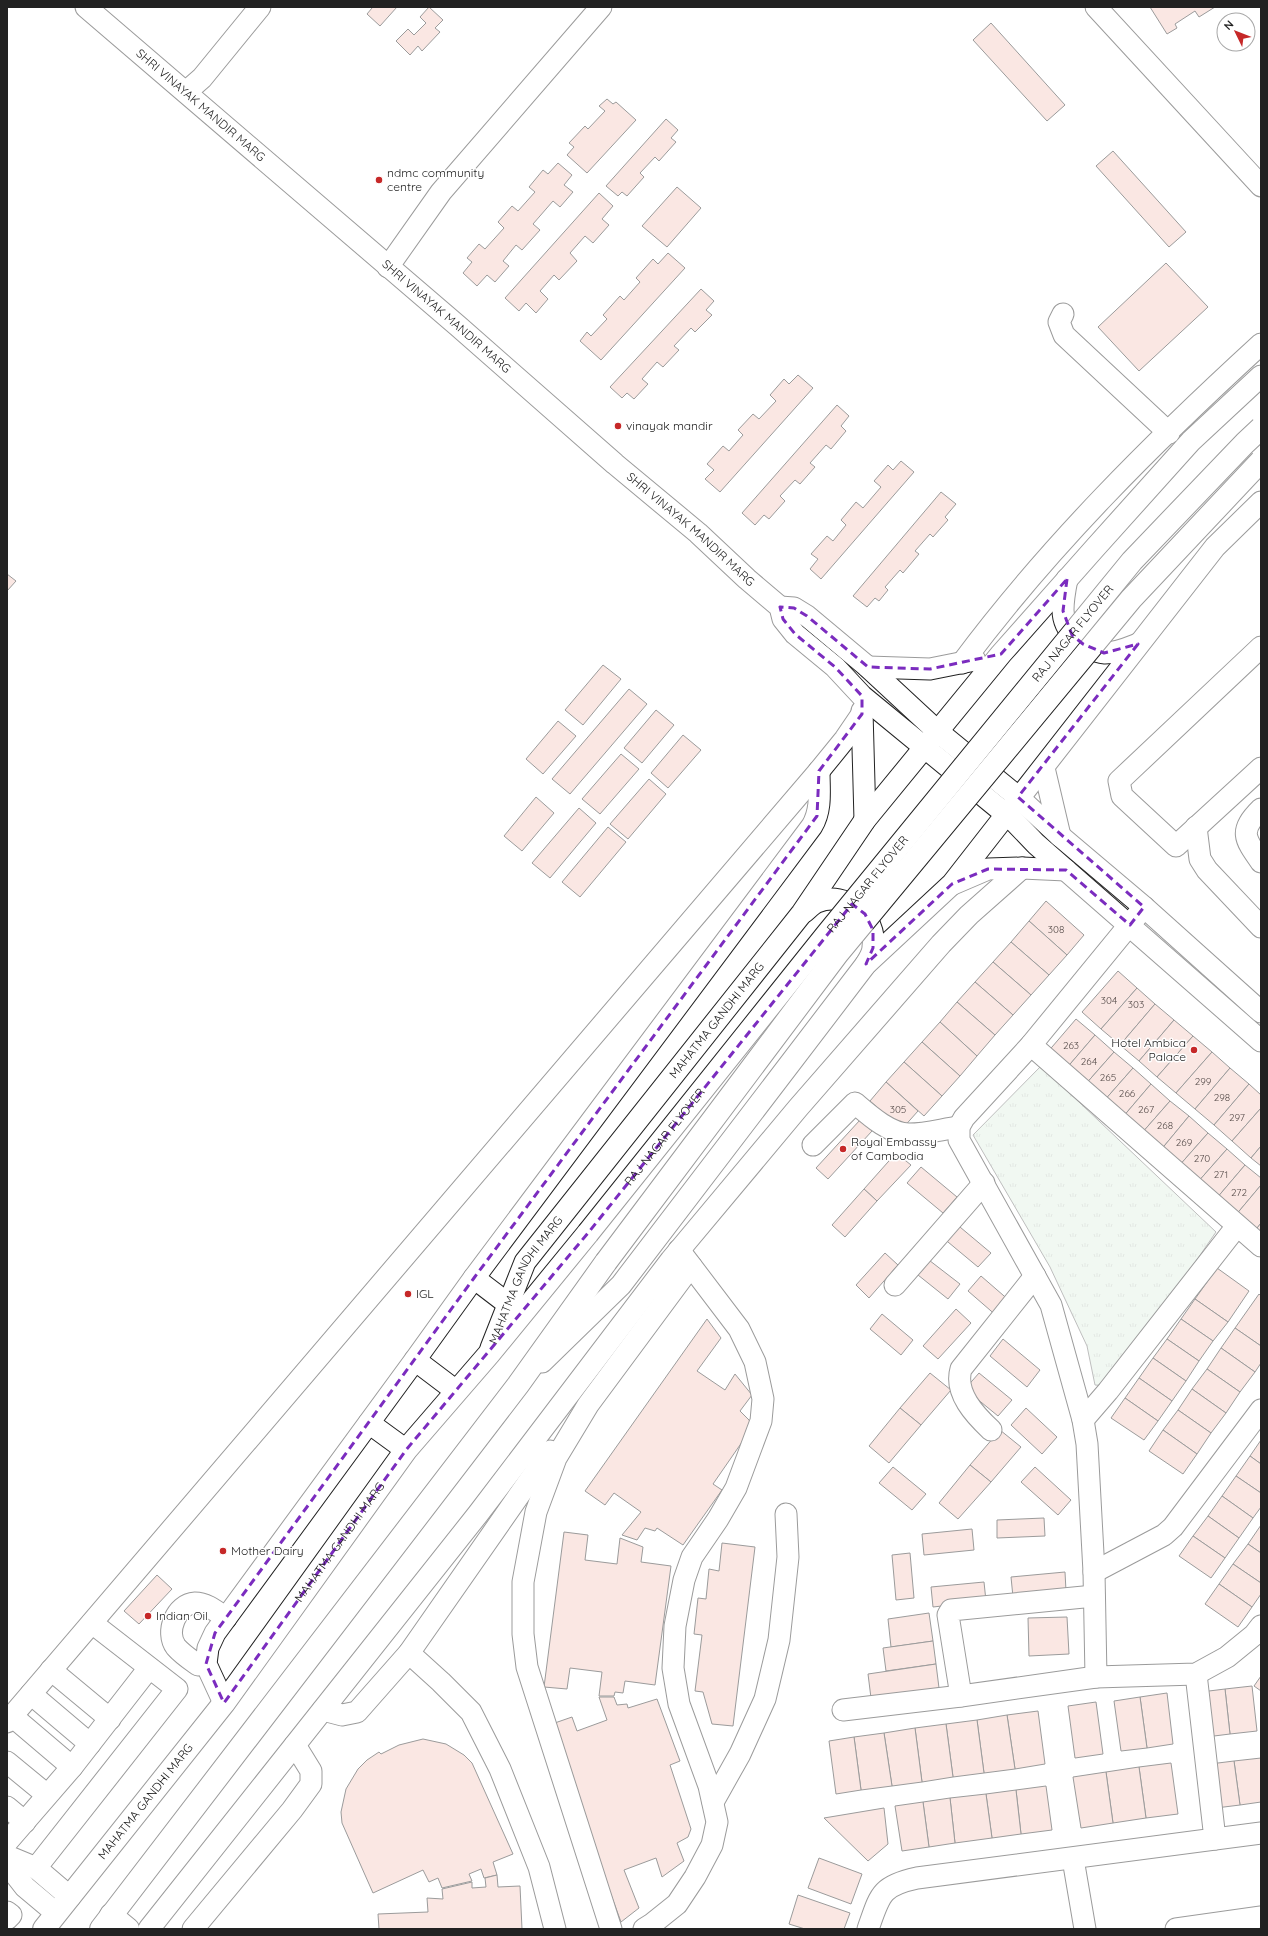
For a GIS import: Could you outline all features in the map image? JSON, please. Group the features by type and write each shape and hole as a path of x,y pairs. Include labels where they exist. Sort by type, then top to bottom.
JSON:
{"main road":[{"name":"RAJ NAGAR FLYOVER","path":"489,1354 588,1233 832,928 1132,561 1244,443 1261,428"},
{"name":"RAJ NAGAR FLYOVER","path":"518,1385 606,1262 838,953 1131,599 1261,461"},
{"name":"MAHATMA GANDHI MARG","path":"56,1913 224,1703 406,1450 489,1354"},
{"path":"128,1929 106,1922 518,1385"}],"street":[{"name":"SHRI VINAYAK MANDIR MARG","path":"86,7 615,464 698,533 747,579 780,607 783,619 795,634 835,667 862,705 924,748 1006,814 1036,844 1261,1041"},
{"path":"186,92 202,78 260,7"},
{"path":"388,267 441,192 601,7"},
{"path":"1096,7 1261,186"},
{"path":"1063,314 1059,322 1064,335 1169,433"},
{"path":"962,662 983,635 1092,510 1214,388 1261,344"},
{"name":"MAHATMA GANDHI MARG","path":"489,1354 525,1262 802,913 865,820 1001,654 1067,579 1191,441 1261,376"},
{"path":"518,1385 621,1285 866,964 952,884 1018,797 1044,768 1138,644 1215,547 1261,502"},
{"path":"1067,579 1063,611 1066,624 1072,635 1084,644 1104,653 1117,652 1138,644"},
{"path":"780,607 794,608 807,616 868,667 937,731 1018,797 1060,836 1144,906 1261,1012"},
{"path":"1261,647 1119,781 1122,796 1176,846 1261,768"},
{"path":"868,667 930,669 1001,654"},
{"path":"72,1767 10,1719 819,771 845,739 862,705"},
{"path":"862,705 865,820"},
{"path":"1044,768 1060,836"},
{"path":"36,1868 177,1689 202,1661 215,1633 474,1278 812,826 817,816 819,807 819,771"},
{"path":"1261,809 1247,824 1246,832 1252,848 1261,862"},
{"path":"1196,828 1200,859 1207,870 1261,927"},
{"path":"952,884 988,869 1022,868 1066,870"},
{"path":"149,1929 478,1514 685,1258 798,1108 954,930 1022,868"},
{"path":"802,913 816,902 834,899 851,904 865,914 873,930 873,948 866,964"},
{"path":"1096,1677 1094,1572 1087,1444 1083,1420 1052,1305 959,1140 959,1127 964,1118 1031,1045 1144,906"},
{"path":"1031,1045 1261,1246"},
{"path":"775,1084 798,1108"},
{"path":"813,1145 855,1103 871,1116 893,1130 908,1134 959,1127"},
{"path":"895,1285 984,1184"},
{"path":"1083,1420 1108,1391 1237,1226"},
{"path":"323,1710 342,1715 358,1712 409,1652 685,1258"},
{"path":"644,1929 677,1904 695,1877 712,1845 717,1822 713,1802 709,1786 679,1704 673,1668 676,1626 684,1580 692,1557 718,1519 736,1488 761,1421 763,1399 755,1362 739,1329 685,1258"},
{"path":"612,1929 527,1667 522,1634 523,1582 536,1512 556,1458 588,1405 685,1258"},
{"path":"991,1430 971,1410 960,1386 959,1376 961,1369 1035,1276"},
{"path":"474,1278 508,1304"},
{"path":"415,1360 456,1391"},
{"path":"1094,1572 1164,1534 1173,1527 1261,1410"},
{"path":"369,1423 406,1450"},
{"path":"713,1802 740,1754 765,1699 779,1640 788,1557 786,1514"},
{"path":"961,1696 948,1615 951,1610 1094,1596"},
{"path":"224,1703 206,1664 176,1646 171,1635 172,1624 186,1606 194,1603 204,1604 226,1618"},
{"path":"92,1623 177,1689"},
{"path":"844,1710 961,1696 1096,1677 1196,1674 1227,1657 1254,1635 1261,1626"},
{"path":"409,1652 471,1712 500,1769 539,1867 555,1929"},
{"path":"7,1842 72,1767 149,1668"},
{"path":"51,1670 110,1719"},
{"path":"1196,1674 1215,1839"},
{"path":"31,1694 90,1744"},
{"path":"193,1929 292,1810 311,1784 311,1771 295,1745"},
{"path":"7,1762 47,1795"},
{"path":"7,1807 24,1822"},
{"path":"868,1929 881,1896 888,1888 897,1882 917,1878 1073,1859 1261,1833"},
{"path":"7,1856 36,1868 56,1913"},
{"path":"1073,1859 1085,1929"},
{"path":"7,1864 25,1887 56,1913"},
{"path":"7,1912 11,1915 7,1919"},
{"path":"1176,1929 1261,1917"}],"highlighted area":[{"path":"1067,579 1063,611 1072,635 1083,644 1104,653 1138,644 1018,797 1144,907 1130,925 1066,870 988,869 952,884 866,964 873,948 873,930 865,914 852,904 588,1233 406,1450 224,1703 206,1664 215,1633 474,1278 817,816 819,771 862,714 862,696 835,667 795,634 783,619 780,607 794,608 807,616 868,667 930,669 1001,654"}],"green space":[{"path":"1041,1066 1216,1232 1110,1386 1095,1385 1087,1346 1050,1267 973,1135"}],"building":[{"path":"371,7 397,7 380,26 367,14 372,8"},
{"path":"429,7 443,20 435,28 440,32 422,51 418,46 410,55 396,41 408,29 414,35 426,23 420,17"},
{"path":"1150,7 1215,7 1199,17 1195,11 1175,24 1177,28 1167,34"},
{"path":"991,23 1065,105 1047,121 973,40"},
{"path":"607,99 613,104 616,102 636,120 587,173 567,155 574,147 569,143 585,126 588,129 605,111 599,106"},
{"path":"666,119 678,130 671,138 676,142 659,161 655,157 640,173 644,177 627,196 622,192 618,196 606,186"},
{"path":"1113,151 1186,232 1169,247 1096,166"},
{"path":"558,163 572,175 564,185 573,192 560,207 553,201 533,224 540,230 522,250 516,245 503,261 509,266 495,282 487,275 477,286 463,273 472,262 467,258 479,244 485,249 504,228 498,222 512,206 518,211 535,192 529,187 543,170 548,174"},
{"path":"677,187 701,208 667,247 642,226"},
{"path":"599,193 613,206 602,219 609,225 593,243 585,236 570,253 577,261 559,280 554,275 540,291 548,299 536,313 526,303 519,311 505,298"},
{"path":"668,253 685,268 601,360 580,341 587,332 591,336 607,319 603,315 620,296 624,300 640,282 636,278 653,259 658,264"},
{"path":"1166,263 1208,307 1139,371 1098,327"},
{"path":"701,289 714,301 706,310 712,315 695,332 691,328 674,346 679,350 663,367 657,362 642,379 648,384 634,399 627,393 622,398 610,387"},
{"path":"798,375 813,388 720,492 705,479 714,470 707,464 723,446 729,451 743,435 738,430 753,414 759,419 776,401 770,395 784,379 789,384"},
{"path":"837,405 849,416 841,426 846,431 831,449 826,445 810,463 815,467 800,484 795,480 780,496 785,501 769,519 764,515 755,525 742,513"},
{"path":"901,461 914,472 821,579 810,569 818,559 811,554 827,536 833,541 846,525 841,520 856,502 863,508 881,487 874,481 888,465 893,470"},
{"path":"941,492 956,504 945,517 948,520 933,537 930,534 915,551 919,554 903,573 900,570 885,587 888,590 879,601 875,598 867,607 853,596"},
{"path":"7,574 16,581 7,591"},
{"path":"603,665 621,679 583,725 565,710"},
{"path":"629,689 647,704 570,794 552,779"},
{"path":"656,710 674,725 642,763 624,748"},
{"path":"558,721 576,736 543,774 526,759"},
{"path":"683,735 701,750 668,788 651,773"},
{"path":"621,754 639,769 600,814 582,799"},
{"path":"649,779 666,794 628,839 610,824"},
{"path":"536,797 554,813 522,851 504,836"},
{"path":"579,808 596,823 550,878 532,863"},
{"path":"608,827 626,842 580,897 562,882"},
{"path":"1046,901 1084,935 1067,955 1029,921"},
{"path":"1029,921 1067,955 1049,975 1011,942"},
{"path":"1011,942 1049,975 1031,995 993,962"},
{"path":"993,962 1031,995 1013,1015 975,982"},
{"path":"1118,971 1137,988 1101,1029 1082,1012"},
{"path":"975,982 1013,1015 995,1035 957,1002"},
{"path":"1137,988 1155,1004 1120,1045 1101,1029"},
{"path":"957,1002 995,1035 977,1056 940,1022"},
{"path":"1155,1004 1174,1020 1139,1061 1120,1045"},
{"path":"1076,1019 1095,1035 1065,1070 1046,1054"},
{"path":"1174,1020 1193,1036 1157,1077 1139,1061"},
{"path":"940,1022 977,1056 960,1076 922,1042"},
{"path":"1095,1035 1114,1052 1084,1086 1065,1070"},
{"path":"1193,1036 1212,1052 1176,1093 1157,1077"},
{"path":"922,1042 960,1076 942,1096 904,1062"},
{"path":"1114,1052 1133,1068 1103,1102 1084,1086"},
{"path":"1212,1052 1230,1068 1195,1109 1176,1093"},
{"path":"904,1062 942,1096 924,1116 886,1082"},
{"path":"1133,1068 1151,1084 1122,1118 1103,1102"},
{"path":"1230,1068 1249,1084 1214,1125 1195,1109"},
{"path":"886,1082 918,1111 902,1129 870,1101"},
{"path":"1151,1084 1170,1101 1141,1134 1122,1118"},
{"path":"1249,1084 1261,1095 1261,1108 1232,1141 1214,1125"},
{"path":"1170,1101 1189,1116 1160,1151 1141,1134"},
{"path":"1261,1108 1261,1146 1251,1158 1232,1141"},
{"path":"1189,1116 1208,1133 1178,1167 1160,1151"},
{"path":"860,1120 872,1131 828,1179 816,1168"},
{"path":"1208,1133 1227,1149 1197,1183 1178,1167"},
{"path":"1261,1146 1261,1166 1251,1158"},
{"path":"1227,1149 1245,1165 1216,1199 1197,1183"},
{"path":"896,1153 911,1165 877,1201 864,1189"},
{"path":"1245,1165 1261,1178 1261,1185 1235,1216 1216,1199"},
{"path":"921,1167 957,1197 943,1213 907,1183"},
{"path":"1261,1185 1261,1223 1254,1232 1235,1216"},
{"path":"864,1189 877,1201 845,1237 832,1225"},
{"path":"954,1222 991,1253 978,1267 942,1237"},
{"path":"1261,1223 1261,1238 1254,1232"},
{"path":"885,1253 898,1265 869,1298 856,1285"},
{"path":"925,1257 960,1284 948,1299 913,1271"},
{"path":"1217,1268 1249,1291 1228,1322 1195,1299"},
{"path":"981,1276 1011,1302 998,1317 968,1291"},
{"path":"1259,1294 1261,1296 1261,1346 1235,1328"},
{"path":"1195,1299 1228,1322 1213,1341 1181,1319"},
{"path":"956,1309 971,1323 938,1359 923,1346"},
{"path":"882,1314 913,1340 901,1355 870,1329"},
{"path":"707,1319 721,1338 697,1371 725,1390 735,1374 752,1395 740,1411 751,1424 749,1432 713,1484 722,1490 683,1545 657,1528 655,1531 645,1528 637,1540 622,1535 641,1512 614,1493 605,1505 585,1491"},
{"path":"1181,1319 1213,1341 1199,1361 1167,1339"},
{"path":"1235,1328 1261,1346 1261,1363 1255,1372 1221,1348"},
{"path":"1003,1339 1040,1370 1027,1387 990,1356"},
{"path":"1167,1339 1199,1361 1186,1381 1153,1358"},
{"path":"1221,1348 1255,1372 1240,1392 1207,1369"},
{"path":"1153,1358 1186,1381 1172,1401 1139,1378"},
{"path":"1207,1369 1240,1392 1226,1413 1192,1389"},
{"path":"930,1373 951,1390 921,1425 900,1408"},
{"path":"979,1373 1012,1400 998,1416 965,1389"},
{"path":"1139,1378 1172,1401 1158,1421 1125,1398"},
{"path":"1192,1389 1226,1413 1211,1433 1178,1410"},
{"path":"1125,1398 1158,1421 1144,1440 1111,1418"},
{"path":"900,1408 921,1425 889,1463 869,1446"},
{"path":"1026,1408 1057,1437 1042,1454 1011,1425"},
{"path":"1178,1410 1211,1433 1197,1454 1163,1430"},
{"path":"1000,1430 1021,1447 991,1482 970,1465"},
{"path":"1163,1430 1197,1454 1183,1474 1149,1451"},
{"path":"1261,1440 1261,1464 1250,1456"},
{"path":"1250,1456 1261,1464 1261,1493 1236,1476"},
{"path":"970,1465 991,1482 958,1519 939,1503"},
{"path":"893,1467 926,1494 912,1510 879,1483"},
{"path":"1035,1467 1071,1500 1058,1515 1021,1482"},
{"path":"1236,1476 1261,1493 1261,1507 1253,1518 1222,1496"},
{"path":"1222,1496 1253,1518 1239,1538 1208,1516"},
{"path":"1208,1516 1239,1538 1225,1558 1193,1536"},
{"path":"1044,1518 1045,1536 997,1538 997,1520"},
{"path":"1261,1525 1261,1553 1248,1544"},
{"path":"972,1529 974,1550 924,1555 922,1534"},
{"path":"564,1532 588,1535 585,1560 617,1564 620,1538 643,1547 641,1562 671,1566 655,1685 625,1681 623,1693 615,1692 614,1696 599,1696 602,1672 570,1668 567,1689 544,1687"},
{"path":"1193,1536 1225,1558 1211,1578 1179,1556"},
{"path":"722,1543 755,1547 733,1726 712,1724 703,1692 695,1691 702,1635 694,1634 698,1598 706,1599 709,1569 719,1571"},
{"path":"1248,1544 1261,1553 1261,1583 1233,1564"},
{"path":"910,1553 914,1598 896,1600 892,1555"},
{"path":"1233,1564 1261,1583 1261,1594 1252,1607 1219,1584"},
{"path":"1065,1572 1066,1591 1013,1597 1011,1577"},
{"path":"157,1575 172,1589 139,1624 124,1611"},
{"path":"984,1582 986,1601 933,1607 931,1587"},
{"path":"1219,1584 1252,1607 1238,1627 1205,1604"},
{"path":"929,1613 933,1641 891,1647 888,1619"},
{"path":"1067,1617 1069,1654 1029,1656 1028,1618"},
{"path":"933,1641 936,1664 886,1671 883,1648"},
{"path":"936,1664 939,1688 871,1698 868,1674"},
{"path":"1261,1676 1261,1691 1254,1686"},
{"path":"1252,1686 1257,1731 1230,1734 1225,1689"},
{"path":"1225,1689 1230,1734 1206,1737 1201,1692"},
{"path":"1167,1693 1173,1744 1147,1748 1140,1697"},
{"path":"599,1697 614,1697 617,1705 627,1704 628,1708 657,1699 680,1761 670,1765 691,1829 688,1837 677,1843 684,1861 662,1877 656,1858 624,1870 639,1908 621,1922 549,1725 572,1717 577,1731 607,1720"},
{"path":"1140,1697 1147,1748 1121,1751 1114,1701"},
{"path":"1096,1702 1103,1754 1075,1758 1068,1706"},
{"path":"1038,1711 1045,1764 1015,1769 1007,1715"},
{"path":"1007,1715 1015,1769 984,1773 977,1720"},
{"path":"977,1720 984,1773 953,1777 946,1724"},
{"path":"946,1724 953,1777 922,1782 915,1728"},
{"path":"915,1728 922,1782 892,1786 884,1733"},
{"path":"884,1733 892,1786 861,1790 854,1737"},
{"path":"854,1737 861,1790 836,1794 829,1741"},
{"path":"423,1739 446,1744 464,1755 472,1763 513,1854 493,1862 497,1875 484,1878 481,1869 469,1874 472,1881 442,1888 438,1878 429,1882 423,1870 373,1893 342,1823 341,1812 346,1789 358,1769 367,1760 379,1752 381,1754 399,1745"},
{"path":"1261,1758 1261,1802 1240,1805 1234,1761"},
{"path":"1234,1761 1240,1805 1216,1808 1210,1764"},
{"path":"1171,1763 1178,1814 1146,1818 1139,1767"},
{"path":"1139,1767 1146,1818 1113,1823 1106,1772"},
{"path":"1106,1772 1113,1823 1081,1828 1073,1777"},
{"path":"1046,1786 1052,1830 1021,1834 1016,1790"},
{"path":"1016,1790 1021,1834 992,1838 986,1794"},
{"path":"986,1794 992,1838 955,1843 950,1798"},
{"path":"950,1798 955,1843 929,1847 923,1802"},
{"path":"923,1802 929,1847 902,1851 895,1806"},
{"path":"884,1808 888,1844 868,1861 824,1818"},
{"path":"819,1858 862,1874 851,1904 808,1888"},
{"path":"497,1875 498,1887 520,1886 522,1929 379,1929 378,1914 428,1912 427,1898 443,1899 442,1889 472,1882 472,1888 486,1887 485,1878"},
{"path":"798,1895 850,1913 844,1929 805,1929 789,1924"}],"place":[{"name":"ndmc community centre","path":"379,180"},
{"name":"vinayak mandir","path":"618,426"},
{"name":"Hotel Ambica Palace","path":"1194,1050"},
{"name":"Royal Embassy of Cambodia","path":"843,1149"},
{"name":"IGL","path":"408,1294"},
{"name":"Mother Dairy","path":"223,1551"},
{"name":"Indian Oil","path":"148,1616"}]}
